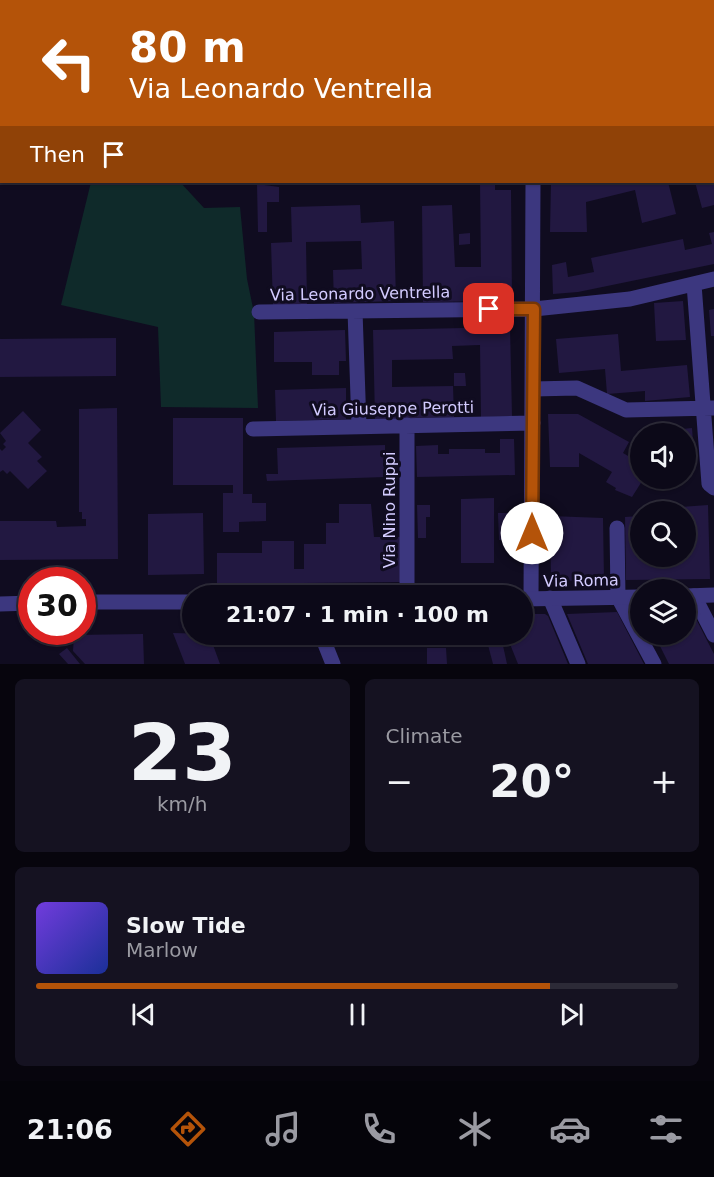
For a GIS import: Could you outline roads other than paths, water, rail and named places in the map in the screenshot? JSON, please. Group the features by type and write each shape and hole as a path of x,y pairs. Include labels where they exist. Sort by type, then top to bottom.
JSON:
{"street":[{"path":"527,585 533,423 533,183"},
{"name":"Via Leonardo Ventrella","path":"259,312 534,309 630,299 714,279"},
{"path":"694,284 709,408 709,484 714,488"},
{"path":"354,311 359,426"},
{"path":"533,389 577,388 626,410 709,408"},
{"name":"Via Giuseppe Perotti","path":"253,429 533,423"},
{"name":"Via Nino Ruppi","path":"407,585 408,425"},
{"path":"617,528 618,597 654,664"},
{"path":"696,596 714,595"},
{"name":"Via Roma","path":"533,599 630,597"},
{"path":"550,598 578,664"},
{"path":"96,602 182,602"},
{"path":"0,604 18,603"},
{"path":"696,606 714,635"},
{"path":"325,645 333,664"}]}
